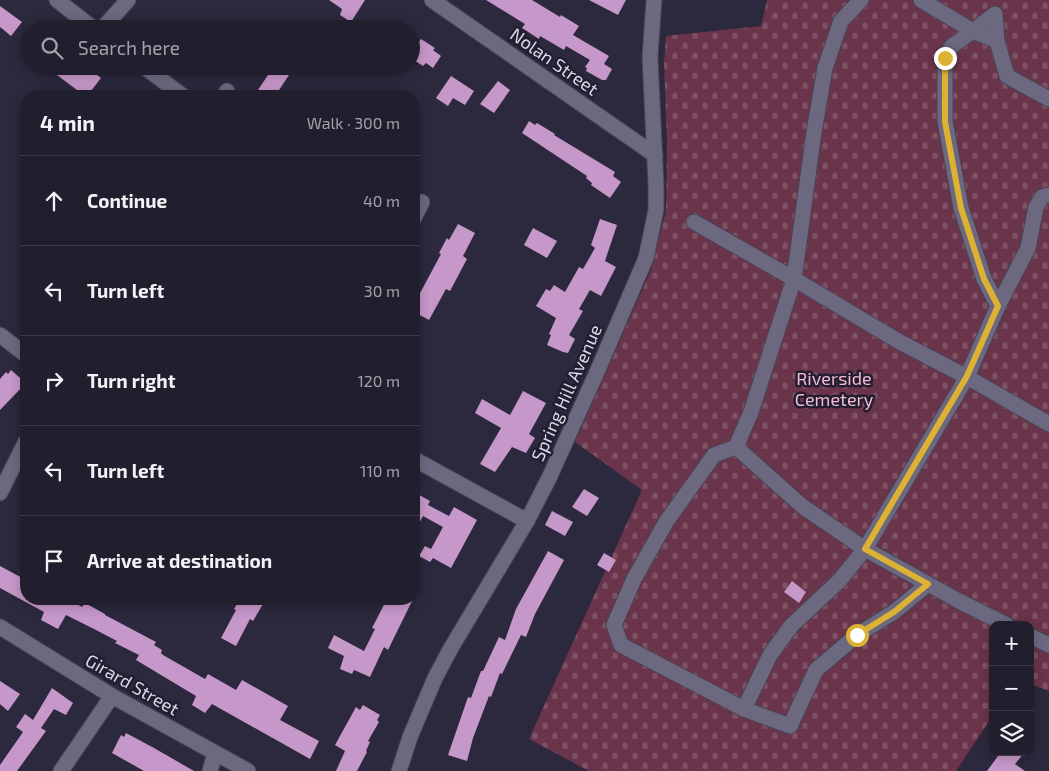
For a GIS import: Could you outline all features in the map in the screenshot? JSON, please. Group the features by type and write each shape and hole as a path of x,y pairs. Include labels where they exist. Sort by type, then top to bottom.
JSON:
{"street":[{"path":"57,0 83,20"},
{"path":"110,20 128,0"},
{"name":"Nolan Street","path":"432,0 655,155"},
{"name":"Spring Hill Avenue","path":"399,771 410,737 439,671 527,520 558,459 646,258 656,210 650,57 654,0"},
{"path":"861,0 842,21 825,68 814,132 794,279 751,412 736,447 714,455 666,522 634,579 614,625 621,645 744,709 790,726 816,670 857,635 894,612 928,584"},
{"path":"921,0 973,31 996,42"},
{"path":"997,7 973,31 952,46 945,58 945,122 961,208 984,279 998,306"},
{"path":"997,7 996,42 1007,76 1049,99"},
{"path":"155,75 174,90"},
{"path":"744,709 770,655 791,626 839,581 865,549 967,376 998,306 1028,248 1036,207 1042,197 1049,195"},
{"path":"420,206 422,202"},
{"path":"694,222 898,341 967,376 1049,424"},
{"path":"0,335 20,350"},
{"path":"736,447 802,506 865,549 1000,621"},
{"path":"0,493 20,453"},
{"path":"420,462 527,520"},
{"name":"Girard Street","path":"0,627 112,696 248,771"},
{"path":"1034,638 1049,645"},
{"path":"61,771 112,696"},
{"path":"210,771 214,753"}],"green space":[{"name":"Riverside Cemetery","path":"767,0 1049,0 1049,691 1034,685 1034,621 989,621 989,721 956,771 589,771 529,739 642,490 575,442 651,270 666,210 667,142 664,63 666,36 761,26"}],"building":[{"path":"329,0 365,0 352,20 348,20 340,15 342,9"},
{"path":"486,0 532,0 579,26 573,35 609,56 604,64 612,69 606,80 602,80 586,71 587,68 585,67 590,60 566,46 564,50 540,36 539,39 522,28 525,24"},
{"path":"589,0 626,0 618,15"},
{"path":"0,6 20,21 20,25 11,36 0,27"},
{"path":"421,39 435,48 433,50 441,56 433,68 426,63 423,66 420,64"},
{"path":"57,75 97,75 101,78 92,90 77,90"},
{"path":"268,75 289,75 279,90 258,90"},
{"path":"451,76 474,91 465,105 453,98 448,106 436,98"},
{"path":"498,81 510,90 494,113 480,104"},
{"path":"529,121 535,125 537,123 615,172 613,176 621,182 610,198 591,185 592,183 586,178 587,176 522,133"},
{"path":"600,219 617,225 605,261 616,267 601,296 590,290 579,309 583,311 569,335 575,339 568,353 563,352 547,345 551,335 549,334 556,318 536,306 546,289 550,291 554,285 565,292 579,267 583,269 595,248 591,245"},
{"path":"458,224 475,233 463,256 467,259 450,291 446,289 429,320 420,315 420,293 441,254 439,253 447,238 449,240"},
{"path":"533,228 557,241 547,258 524,245"},
{"path":"11,370 20,378 20,389 0,410 0,379 6,372 8,374"},
{"path":"523,391 546,403 529,434 535,438 526,453 512,447 495,472 480,464 501,428 475,413 482,399 510,415"},
{"path":"584,489 599,498 587,516 572,507"},
{"path":"420,495 430,501 428,505 449,516 454,507 477,520 451,568 433,558 430,562 420,557 425,546 431,549 443,527 423,516 420,522"},
{"path":"552,511 573,522 565,536 545,525"},
{"path":"548,551 564,560 535,614 526,637 521,635 502,674 500,673 473,738 467,761 448,755 468,697 471,698 481,671 483,671 499,637 505,640 516,609"},
{"path":"604,553 616,560 609,572 597,565"},
{"path":"0,566 20,577 20,599 0,588"},
{"path":"792,581 806,592 799,603 784,592"},
{"path":"31,605 78,605 82,607 89,605 156,642 154,645 162,650 161,653 163,655 205,679 208,674 236,690 242,680 288,706 280,720 319,741 310,759 212,704 205,713 192,705 196,696 136,660 139,655 115,643 117,641 66,615 58,629 41,620 44,612"},
{"path":"236,605 262,605 253,621 250,619 236,646 221,638 236,610 234,609"},
{"path":"384,605 410,605 388,650 384,647 370,677 354,670 352,674 340,669 344,656 328,648 334,635 364,651 375,629 372,628"},
{"path":"0,681 20,694 8,711 0,704"},
{"path":"52,688 73,703 66,715 54,709 41,728 46,731 17,771 0,771 0,765 23,732 16,727 25,714 33,720"},
{"path":"363,705 380,715 377,720 379,722 368,741 370,742 367,752 357,771 336,771 345,751 335,745 356,707 360,710"},
{"path":"126,733 194,771 144,771 112,753 121,735 124,737"},
{"path":"998,756 1022,756 1015,764 1025,771 987,771"}],"route":[{"path":"857,635 894,612 928,584 865,549 967,376 998,306 984,279 961,208 945,122 945,58"}]}
